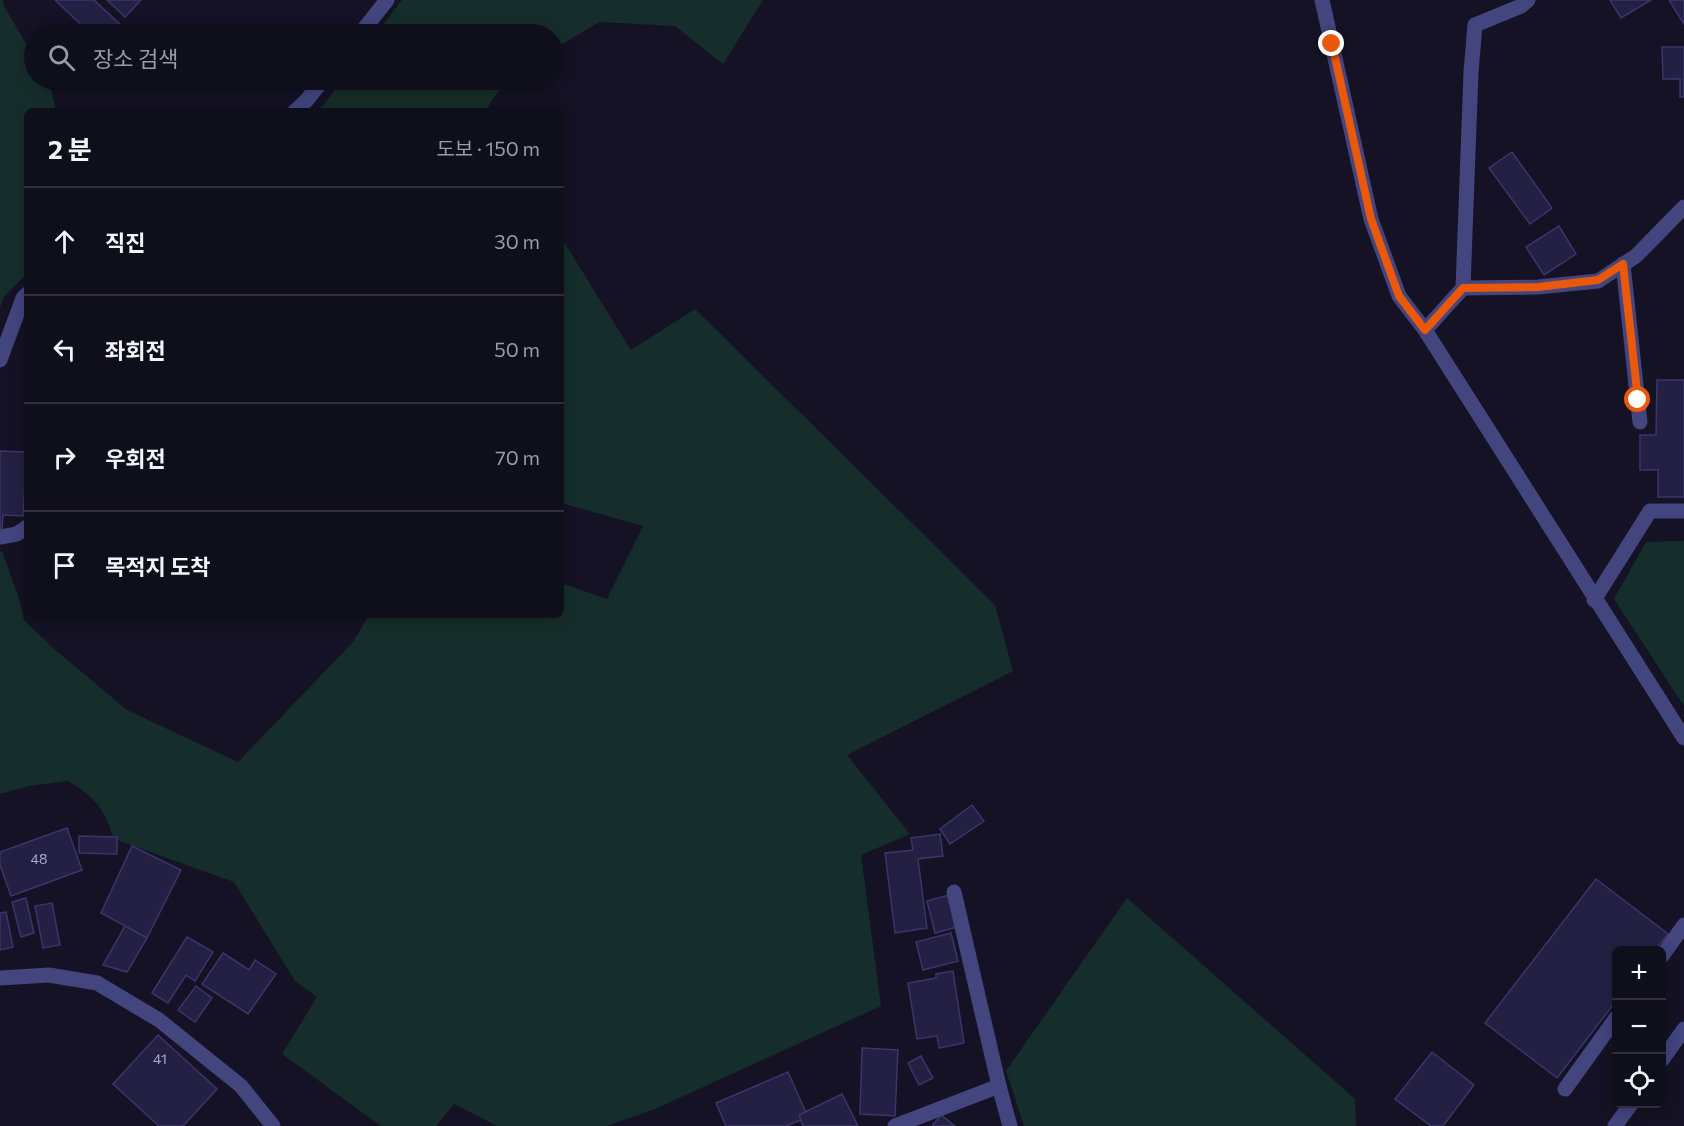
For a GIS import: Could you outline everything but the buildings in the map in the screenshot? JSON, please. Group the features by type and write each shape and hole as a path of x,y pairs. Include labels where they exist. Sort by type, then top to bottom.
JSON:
{"street":[{"path":"368,24 387,0"},
{"path":"1322,0 1371,219 1399,296 1425,330 1594,600 1684,738"},
{"path":"1425,330 1463,288 1475,25 1521,6 1528,0"},
{"path":"298,108 315,90"},
{"path":"1463,288 1538,287 1598,280 1636,256 1684,207"},
{"path":"1623,264 1640,422"},
{"path":"0,360 24,297"},
{"path":"1594,600 1650,511 1684,511"},
{"path":"0,537 17,534 24,529"},
{"path":"954,892 1010,1126"},
{"path":"1666,950 1684,925"},
{"path":"0,978 49,975 97,983 159,1020 241,1086 273,1126"},
{"path":"1565,1089 1612,1025"},
{"path":"1666,1054 1684,1029"},
{"path":"895,1126 999,1086"},
{"path":"1615,1126 1628,1108"}],"green space":[{"path":"0,0 2,0 24,40 24,90 51,90 55,108 24,108 24,276 4,297 0,307"},
{"path":"402,0 763,0 723,64 675,26 599,22 564,43 564,24 384,24"},
{"path":"335,90 499,90 487,108 320,108"},
{"path":"564,242 631,350 695,309 995,605 1013,671 847,755 910,834 861,855 881,1006 655,1109 607,1126 497,1126 454,1104 436,1126 381,1126 282,1054 317,997 295,981 234,882 114,839 107,819 98,805 86,793 68,781 29,786 0,794 0,552 2,551 20,601 24,620 53,648 127,710 238,762 353,642 367,618 564,618 564,584 607,599 643,526 564,504"},
{"path":"1684,541 1684,706 1614,599 1646,542"},
{"path":"1127,898 1355,1099 1356,1126 1024,1126 1006,1071"}],"route":[{"path":"1332,44 1371,219 1399,296 1425,330 1463,288 1568,285 1598,280 1623,264 1638,400"}]}
